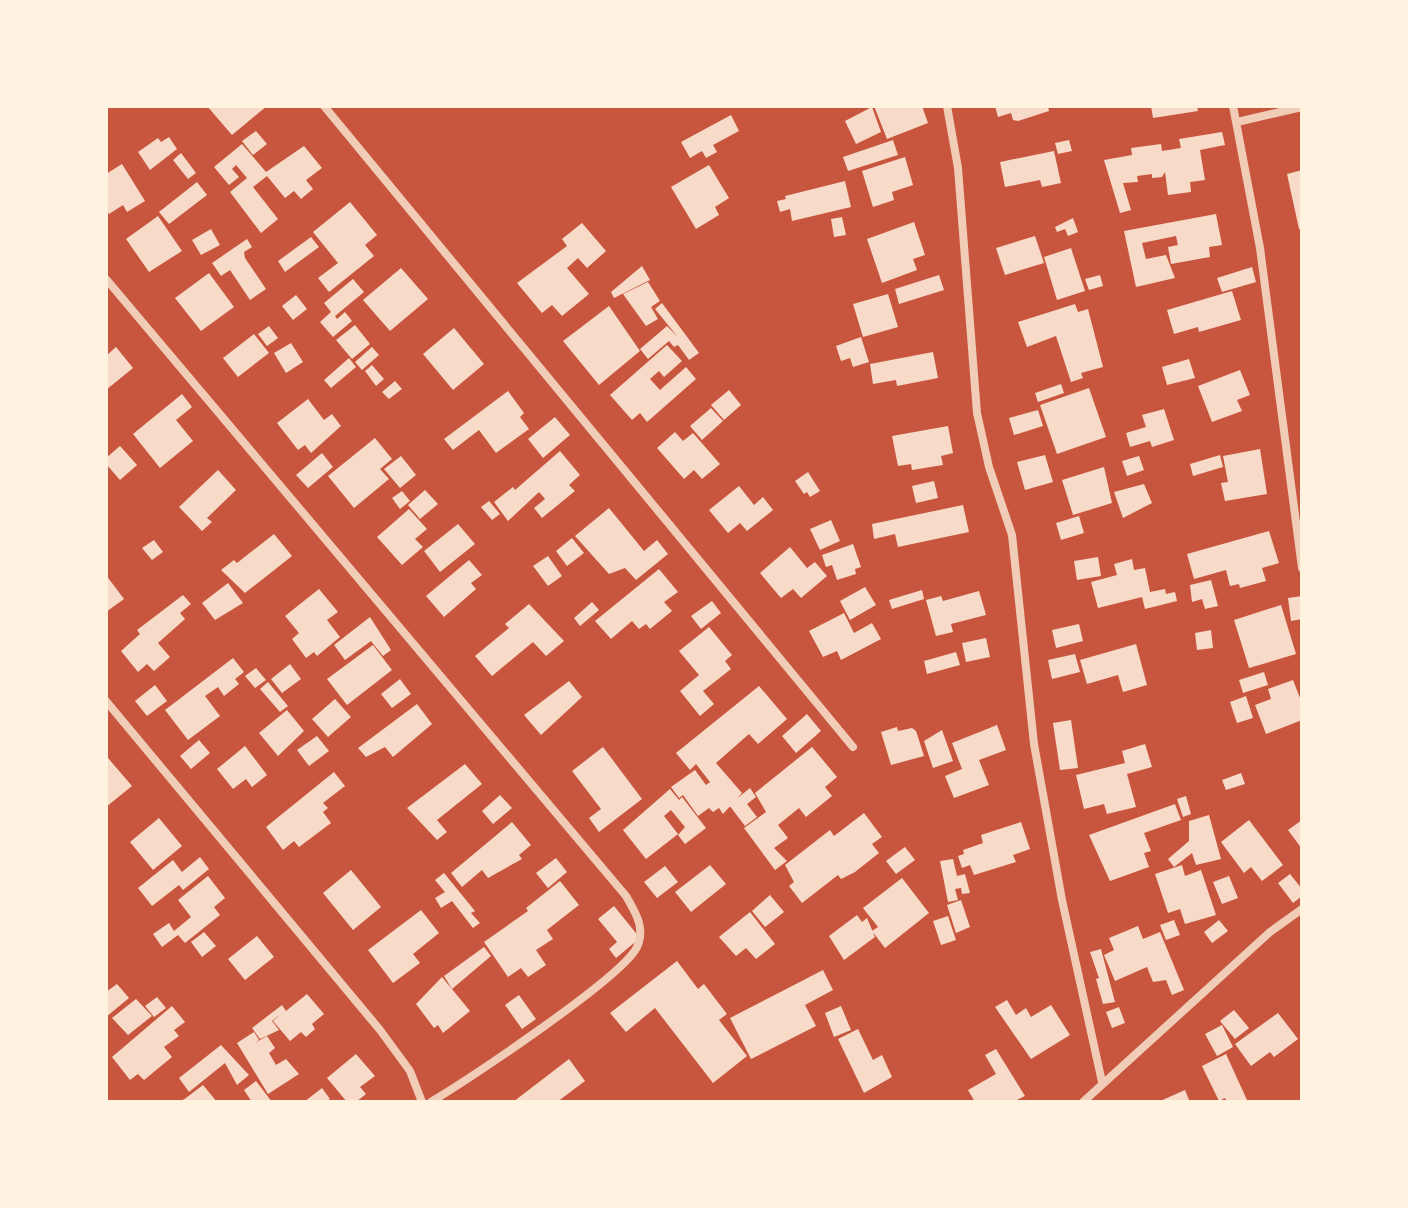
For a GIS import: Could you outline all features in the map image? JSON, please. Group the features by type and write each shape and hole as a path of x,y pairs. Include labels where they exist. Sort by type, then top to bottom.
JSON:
{"street":[{"path":"324,106 853,747"},
{"path":"947,106 958,168 977,413 989,467 1012,535 1034,744 1062,900 1102,1082"},
{"path":"1233,106 1260,248 1302,568"},
{"path":"1237,122 1302,107"},
{"path":"106,279 626,896 641,922 637,947 620,967 515,1046 431,1102"},
{"path":"106,701 380,1030 410,1071 422,1102"},
{"path":"1083,1102 1270,932 1302,909"}],"building":[{"path":"207,106 267,106 232,135"},
{"path":"874,106 922,106 928,123 887,139"},
{"path":"995,106 1048,106 1049,111 1018,121 1013,120 1011,113 998,117"},
{"path":"1151,106 1197,106 1198,111 1153,118"},
{"path":"872,107 881,132 856,144 845,121"},
{"path":"731,115 739,131 713,145 717,152 706,158 702,151 690,158 681,142"},
{"path":"256,131 267,144 253,155 242,141"},
{"path":"1222,132 1225,145 1200,150 1205,180 1190,182 1191,192 1168,195 1165,172 1162,177 1152,178 1152,174 1137,176 1138,182 1123,183 1131,210 1120,213 1104,160 1132,155 1131,148 1161,144 1162,151 1181,148 1179,139"},
{"path":"169,137 177,149 150,170 138,152 158,138 161,142"},
{"path":"893,140 898,155 848,171 843,157"},
{"path":"1069,140 1072,151 1058,154 1055,143"},
{"path":"242,144 266,172 304,146 322,168 306,180 313,189 301,199 294,191 285,198 267,176 253,187 278,219 261,233 230,192 247,178 236,165 232,169 239,177 229,185 214,167"},
{"path":"1054,151 1061,183 1042,187 1040,180 1005,187 1000,162"},
{"path":"181,153 196,173 188,179 173,160"},
{"path":"905,157 913,185 892,192 894,200 873,207 862,171"},
{"path":"122,164 145,201 127,212 123,205 109,214 106,208 106,174"},
{"path":"709,165 729,198 715,207 719,215 696,229 671,187"},
{"path":"1302,170 1302,229 1299,229 1287,174"},
{"path":"845,181 851,207 792,221 790,209 780,212 777,201 786,199 785,196"},
{"path":"197,182 207,195 169,224 159,212"},
{"path":"350,202 377,235 365,245 374,256 329,292 318,278 338,263 313,232"},
{"path":"1216,214 1222,245 1209,247 1210,257 1171,264 1168,247 1178,245 1176,236 1142,243 1146,259 1166,255 1175,278 1136,287 1124,231"},
{"path":"158,216 182,251 149,272 126,239"},
{"path":"842,217 846,235 834,237 831,219"},
{"path":"1073,218 1078,232 1068,236 1065,229 1057,232 1055,227"},
{"path":"914,222 925,255 913,259 917,270 882,283 867,239"},
{"path":"582,223 606,251 587,268 578,258 567,268 589,294 562,316 552,305 542,313 517,283 567,246 562,239"},
{"path":"211,229 220,245 201,255 192,240"},
{"path":"1035,236 1044,263 1005,275 996,248"},
{"path":"311,237 319,247 285,272 278,261"},
{"path":"247,239 252,247 244,252 245,258 266,289 250,300 230,270 221,276 212,263"},
{"path":"1071,248 1085,291 1057,300 1044,257"},
{"path":"642,266 650,280 614,298 611,292"},
{"path":"1252,267 1256,282 1222,292 1217,278"},
{"path":"401,268 428,299 390,331 363,300"},
{"path":"209,273 234,307 201,331 175,298"},
{"path":"939,275 944,290 899,304 895,289"},
{"path":"1100,275 1103,286 1089,290 1085,279"},
{"path":"353,279 364,292 335,316 337,319 345,312 352,321 333,337 320,322 331,312 324,303"},
{"path":"648,282 660,301 651,307 658,319 646,326 623,294"},
{"path":"1232,291 1241,320 1199,332 1198,327 1174,334 1167,310"},
{"path":"888,294 898,327 863,337 853,304"},
{"path":"296,295 307,309 293,320 282,306"},
{"path":"662,303 699,353 689,360 678,345 674,347 669,341 648,359 640,349 667,326 677,336 655,309"},
{"path":"1075,304 1078,312 1088,309 1103,367 1081,373 1083,378 1071,382 1056,336 1027,347 1018,322"},
{"path":"609,306 640,351 599,385 563,341"},
{"path":"355,325 370,344 352,359 336,340"},
{"path":"269,326 278,338 267,346 258,334"},
{"path":"454,328 484,364 453,390 423,354"},
{"path":"254,334 269,353 238,377 223,358"},
{"path":"861,337 869,362 853,367 850,358 841,361 836,346"},
{"path":"291,343 303,362 286,373 274,353"},
{"path":"667,345 682,361 664,377 659,371 650,379 660,390 686,367 696,379 647,422 640,413 632,420 610,395"},
{"path":"116,347 133,368 106,390 106,356"},
{"path":"372,347 379,355 362,370 355,362"},
{"path":"933,352 938,378 897,386 896,380 873,384 870,364"},
{"path":"349,358 356,367 331,388 324,380"},
{"path":"1189,359 1195,378 1167,385 1162,367"},
{"path":"372,365 384,379 376,386 365,371"},
{"path":"1240,370 1250,395 1237,400 1242,411 1212,422 1198,386"},
{"path":"395,381 402,389 389,399 382,392"},
{"path":"1061,384 1064,393 1038,402 1035,393"},
{"path":"1089,388 1106,437 1057,454 1040,405"},
{"path":"729,390 741,405 724,420 711,405"},
{"path":"508,391 524,413 520,417 529,429 496,453 479,430 453,450 444,439"},
{"path":"182,394 192,407 176,420 193,441 160,468 133,434"},
{"path":"308,399 324,420 332,414 341,426 311,453 305,445 298,450 277,423"},
{"path":"711,408 723,421 702,440 690,426"},
{"path":"1164,409 1174,440 1152,447 1150,441 1130,447 1126,433 1146,427 1142,415"},
{"path":"1038,410 1043,426 1014,435 1009,418"},
{"path":"555,417 570,435 543,458 528,439"},
{"path":"948,426 953,453 941,456 943,465 912,470 911,464 898,466 892,436"},
{"path":"675,432 683,441 693,433 720,464 702,479 694,470 684,479 657,448"},
{"path":"375,438 392,459 380,469 389,479 354,508 328,476"},
{"path":"120,446 137,465 120,480 106,464 106,458"},
{"path":"1260,449 1267,494 1225,501 1221,483 1228,482 1223,456"},
{"path":"560,451 580,475 569,485 575,491 542,518 534,508 545,499 539,492 508,521 494,502 513,487 515,490"},
{"path":"322,453 333,467 308,488 296,475"},
{"path":"1045,455 1053,482 1025,490 1017,462"},
{"path":"1220,455 1223,467 1193,476 1190,464"},
{"path":"401,456 416,475 400,488 384,469"},
{"path":"1139,456 1144,470 1127,476 1122,461"},
{"path":"1104,467 1112,503 1073,515 1062,480"},
{"path":"218,470 236,490 207,518 212,522 202,531 179,507"},
{"path":"808,472 820,491 810,497 795,481"},
{"path":"934,481 938,498 916,503 912,486"},
{"path":"1144,484 1152,503 1123,518 1114,492"},
{"path":"739,486 754,505 763,497 773,510 747,531 740,523 728,533 709,510"},
{"path":"425,490 438,504 420,519 408,505"},
{"path":"402,491 410,501 400,509 392,498"},
{"path":"489,501 500,514 492,520 481,507"},
{"path":"963,505 969,532 898,547 895,534 874,539 872,524"},
{"path":"609,508 644,551 657,540 668,554 636,580 625,568 609,574 575,536"},
{"path":"409,509 427,529 415,539 423,547 402,565 377,537"},
{"path":"1079,516 1084,533 1061,540 1056,523"},
{"path":"831,520 840,541 820,550 810,529"},
{"path":"458,524 475,544 440,572 424,551"},
{"path":"1269,531 1279,563 1262,568 1266,581 1240,588 1239,584 1230,586 1226,570 1194,579 1187,554"},
{"path":"274,534 292,556 245,593 221,570 234,560 237,563"},
{"path":"572,538 584,553 567,566 556,551"},
{"path":"154,540 163,552 152,560 142,548"},
{"path":"853,544 861,567 855,569 856,574 837,580 832,565 826,567 822,555"},
{"path":"790,547 807,568 815,562 827,576 801,598 793,589 781,598 760,573"},
{"path":"548,556 562,576 548,586 533,566"},
{"path":"1098,557 1101,576 1077,580 1074,561"},
{"path":"1132,559 1134,570 1145,568 1150,592 1165,589 1166,594 1175,592 1177,601 1145,609 1142,597 1098,608 1091,582 1117,575 1114,564"},
{"path":"469,560 482,575 471,583 476,589 444,617 426,596"},
{"path":"659,569 678,592 664,602 672,611 650,629 646,624 639,629 632,621 611,639 595,621"},
{"path":"106,575 124,599 106,612"},
{"path":"1211,580 1218,606 1205,609 1202,599 1192,602 1190,585"},
{"path":"228,583 243,603 215,620 202,603"},
{"path":"865,587 876,605 850,620 840,601"},
{"path":"319,589 338,612 327,620 340,637 317,656 314,652 306,658 292,639 299,633 285,616"},
{"path":"922,590 924,599 892,609 889,600"},
{"path":"979,591 986,615 951,624 953,632 936,636 926,600 941,596 943,601"},
{"path":"183,595 191,604 180,613 185,619 158,643 170,657 154,671 147,664 138,672 121,651 140,634 137,630"},
{"path":"1302,596 1302,619 1291,621 1288,598"},
{"path":"712,601 721,613 701,629 691,616"},
{"path":"592,602 599,610 580,626 574,618"},
{"path":"529,604 564,641 546,656 533,642 492,676 475,656 509,628 505,624"},
{"path":"1281,605 1296,654 1249,668 1234,620"},
{"path":"844,613 854,633 872,623 881,639 841,660 837,651 823,657 809,631"},
{"path":"370,617 391,650 383,656 371,641 345,660 334,645"},
{"path":"1079,624 1083,641 1056,648 1052,630"},
{"path":"709,627 732,655 725,661 731,669 703,691 714,704 700,716 680,691 699,675 679,651"},
{"path":"1211,630 1213,648 1197,650 1195,633"},
{"path":"986,638 990,657 966,662 962,643"},
{"path":"1136,644 1147,685 1123,692 1118,675 1087,684 1080,660"},
{"path":"373,645 392,670 347,705 327,679"},
{"path":"956,652 960,665 927,674 924,661"},
{"path":"1075,654 1080,672 1052,679 1048,660"},
{"path":"233,658 244,672 235,679 239,684 224,696 218,687 205,696 220,716 188,740 165,710"},
{"path":"290,664 301,679 282,693 271,679"},
{"path":"256,668 266,680 255,688 245,676"},
{"path":"1264,672 1268,685 1243,693 1239,680"},
{"path":"400,679 411,694 392,708 381,694"},
{"path":"1293,680 1302,703 1302,720 1266,734 1255,705 1271,699 1268,689"},
{"path":"569,681 582,697 541,735 524,715"},
{"path":"268,682 288,706 280,712 260,689"},
{"path":"155,685 167,701 147,716 135,701"},
{"path":"759,686 787,719 758,744 749,734 716,763 742,793 723,814 719,808 713,812 709,808 698,816 683,795 679,798 671,787 695,770 706,785 710,782 696,764 690,770 676,753"},
{"path":"1246,696 1253,718 1237,723 1230,702"},
{"path":"335,699 351,717 328,737 312,719"},
{"path":"417,704 432,724 393,757 385,747 366,757 358,748"},
{"path":"287,710 304,731 278,756 259,733"},
{"path":"807,714 821,731 796,753 782,736"},
{"path":"1071,720 1078,768 1060,770 1053,723"},
{"path":"997,725 1006,750 979,760 989,785 954,798 945,776 962,769 952,743"},
{"path":"897,727 898,731 912,728 916,731 924,756 891,765 881,732"},
{"path":"942,730 953,761 933,768 924,741"},
{"path":"317,736 329,751 309,766 297,750"},
{"path":"199,740 210,753 191,769 180,756"},
{"path":"1145,744 1152,767 1127,774 1136,807 1107,814 1104,804 1084,809 1076,775 1125,763 1122,751"},
{"path":"245,746 267,775 252,787 246,779 233,789 217,769"},
{"path":"603,747 642,799 599,832 589,818 601,809 572,771"},
{"path":"812,747 837,777 825,787 832,796 806,817 799,808 778,825 788,838 774,848 787,861 775,870 744,828 766,812 755,793"},
{"path":"108,758 132,786 106,807 106,760"},
{"path":"465,764 482,784 437,820 447,832 437,840 407,808"},
{"path":"334,772 345,786 323,803 328,808 323,812 331,823 299,847 294,841 283,850 266,827"},
{"path":"1241,773 1245,784 1226,790 1222,780"},
{"path":"750,788 756,797 747,804 757,817 745,826 729,805"},
{"path":"670,789 679,800 682,797 706,828 685,844 678,835 685,827 671,810 664,816 678,834 646,859 623,830"},
{"path":"500,795 512,808 493,824 482,811"},
{"path":"1186,796 1191,814 1183,817 1177,799"},
{"path":"1175,804 1181,820 1144,833 1151,851 1144,853 1149,867 1110,881 1089,835"},
{"path":"864,813 882,837 872,844 879,853 855,872 841,879 838,875 802,903 789,886 794,882 785,865 830,830 834,836"},
{"path":"1209,815 1221,859 1196,865 1192,853 1174,867 1168,859 1189,841 1189,821"},
{"path":"159,818 182,846 153,870 130,842"},
{"path":"1249,820 1283,865 1262,881 1251,867 1244,873 1221,842"},
{"path":"1302,820 1302,849 1288,830"},
{"path":"512,822 531,845 519,855 522,859 488,878 482,870 462,887 451,873"},
{"path":"1021,822 1030,849 1013,855 1016,862 974,875 970,865 962,868 958,856 964,854 963,850 983,843 981,835"},
{"path":"905,847 915,860 896,874 886,861"},
{"path":"200,857 209,869 183,890 179,885 152,906 138,888 173,860 182,872"},
{"path":"556,858 567,872 548,888 536,873"},
{"path":"953,859 957,876 965,874 970,893 962,894 961,888 955,889 958,900 948,902 940,861"},
{"path":"710,865 726,884 691,912 675,892"},
{"path":"1182,865 1185,876 1201,870 1216,915 1185,924 1180,909 1168,913 1155,874"},
{"path":"665,866 678,882 657,898 644,882"},
{"path":"351,870 381,907 353,930 323,893"},
{"path":"444,873 475,911 471,913 480,923 473,928 452,901 441,908 435,898 445,892 435,880"},
{"path":"1290,874 1302,889 1302,896 1293,903 1278,883"},
{"path":"208,876 225,898 214,907 220,915 185,943 178,935 162,947 153,934 169,923 174,931 191,917 178,900"},
{"path":"1229,876 1238,898 1222,904 1213,882"},
{"path":"902,878 929,913 885,948 872,931 878,927 863,908"},
{"path":"560,881 579,905 547,930 553,939 536,950 546,965 528,977 521,968 508,977 484,942 528,911 526,908"},
{"path":"770,895 784,912 765,927 752,911"},
{"path":"961,900 970,927 956,933 947,905"},
{"path":"614,906 640,938 616,958 609,949 617,942 598,919"},
{"path":"421,910 439,933 413,954 420,963 393,983 368,950"},
{"path":"750,912 775,944 756,959 746,948 736,956 719,937"},
{"path":"857,915 862,922 867,918 875,937 844,960 829,936"},
{"path":"948,916 956,940 941,945 933,921"},
{"path":"1174,920 1180,935 1166,940 1160,925"},
{"path":"1219,920 1228,931 1212,943 1204,932"},
{"path":"1138,926 1143,939 1160,932 1184,990 1172,995 1166,980 1153,982 1147,967 1115,981 1104,955 1114,950 1109,938"},
{"path":"204,932 216,946 202,957 191,942"},
{"path":"257,936 274,957 245,980 228,959"},
{"path":"484,947 491,956 452,989 444,976"},
{"path":"1101,949 1115,1002 1103,1004 1096,979 1099,978 1090,952"},
{"path":"677,961 698,989 704,984 727,1014 719,1020 747,1056 713,1083 655,1008 626,1032 610,1013"},
{"path":"823,970 833,990 805,1005 816,1026 751,1059 730,1018"},
{"path":"442,977 470,1011 443,1033 438,1025 434,1028 416,1004"},
{"path":"117,984 129,998 106,1017 106,992"},
{"path":"307,994 324,1014 312,1024 315,1029 306,1037 301,1032 290,1041 273,1021 281,1014 272,1021 279,1030 260,1039 252,1028 282,1005 286,1011"},
{"path":"519,995 536,1019 522,1029 505,1005"},
{"path":"157,997 166,1008 154,1017 145,1006"},
{"path":"136,999 152,1016 128,1035 112,1018"},
{"path":"1007,1000 1016,1015 1026,1008 1031,1017 1051,1005 1070,1035 1031,1059 995,1007"},
{"path":"172,1006 185,1022 174,1030 179,1036 164,1047 172,1057 144,1080 138,1074 130,1080 112,1057"},
{"path":"841,1006 851,1030 834,1037 825,1013"},
{"path":"1119,1007 1125,1023 1112,1028 1106,1012"},
{"path":"1234,1010 1249,1028 1235,1039 1220,1021"},
{"path":"1278,1013 1298,1039 1274,1057 1270,1052 1251,1066 1235,1044"},
{"path":"1222,1025 1233,1047 1217,1056 1205,1034"},
{"path":"858,1029 873,1060 882,1055 892,1077 864,1093 838,1039"},
{"path":"254,1032 259,1040 255,1043 267,1036 275,1048 269,1053 276,1065 286,1059 299,1074 268,1094 237,1043"},
{"path":"221,1045 249,1075 237,1085 225,1063 189,1092 179,1078"},
{"path":"996,1049 1025,1096 1013,1102 975,1102 968,1090 996,1074 985,1055"},
{"path":"356,1054 375,1076 360,1087 366,1094 356,1102 347,1102 327,1078"},
{"path":"1226,1054 1247,1100 1243,1102 1227,1102 1225,1098 1219,1101 1202,1066"},
{"path":"569,1059 585,1081 557,1102 513,1102"},
{"path":"256,1081 272,1102 252,1102 244,1090"},
{"path":"203,1085 217,1102 179,1102 186,1098"},
{"path":"322,1088 330,1099 325,1102 304,1102"},
{"path":"1185,1090 1190,1102 1158,1102"}]}
